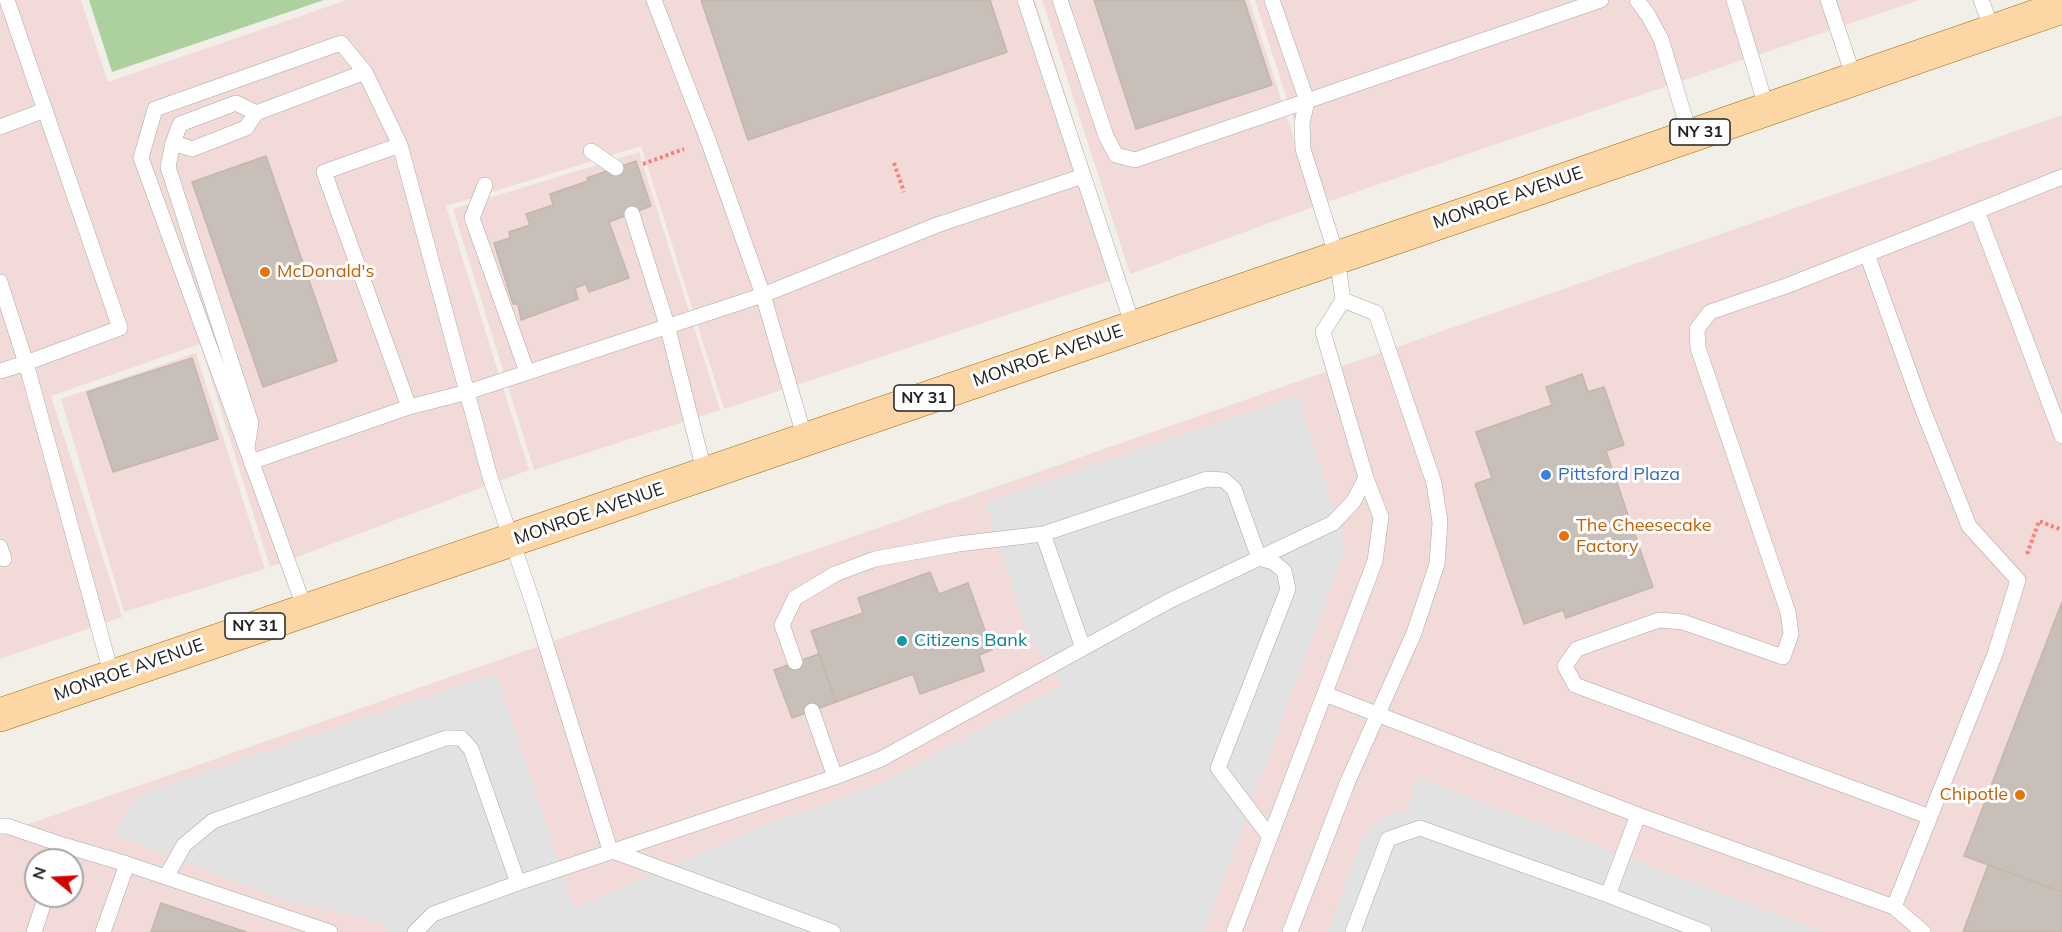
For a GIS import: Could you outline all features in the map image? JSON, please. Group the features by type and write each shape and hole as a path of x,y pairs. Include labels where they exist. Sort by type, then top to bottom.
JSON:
{"main road":[{"name":"MONROE AVENUE","path":"0,715 2062,7"}],"lane":[{"path":"0,371 120,328 7,0"},
{"path":"654,0 708,140 763,295 805,440"},
{"path":"1024,0 1133,326"},
{"path":"1060,0 1106,136 1116,155 1135,160 1601,0"},
{"path":"1234,932 1375,561 1381,517 1366,478 1323,332 1343,300 1338,257 1303,149 1302,123 1307,101 1272,0"},
{"path":"1637,0 1661,39 1690,135"},
{"path":"1734,0 1767,109"},
{"path":"1828,0 1854,78"},
{"path":"1980,0 1993,31"},
{"path":"305,609 141,158 155,109 341,44 365,72 400,145 490,477 610,850"},
{"path":"173,142 192,148 246,128 255,113 365,72"},
{"path":"249,456 251,423 168,167 173,142 180,124 237,103 255,113"},
{"path":"0,127 45,110"},
{"path":"400,145 324,172 409,407"},
{"path":"591,151 616,168"},
{"path":"249,456 409,407 468,392 763,295 937,225 1083,176"},
{"path":"1930,817 1575,685 1565,666 1577,650 1659,620 1683,622 1783,657 1791,634 1788,612 1698,348 1697,329 1710,312 1786,286 2062,177"},
{"path":"485,185 472,218 527,372"},
{"path":"1977,211 2062,436"},
{"path":"632,214 668,326 705,474"},
{"path":"1867,254 1921,405 1969,526 2018,579 1995,654 1894,907"},
{"path":"0,282 26,363 112,676"},
{"path":"1290,932 1348,781 1414,633 1437,564 1440,522 1434,483 1376,313 1343,300"},
{"path":"415,932 433,914 610,850 836,777 881,759 1047,670 1169,601 1333,523 1353,502 1366,478"},
{"path":"795,662 782,625 795,598 835,573 875,559 958,544 1043,534 1207,479 1224,480 1234,489 1259,558"},
{"path":"1043,534 1083,648"},
{"path":"1259,558 1273,562 1284,571 1288,589 1218,768 1270,837"},
{"path":"1325,694 1638,815 1894,907 1923,932"},
{"path":"812,711 836,777"},
{"path":"166,877 184,845 213,821 446,738 461,738 471,749 518,883"},
{"path":"1608,895 1638,815"},
{"path":"0,826 7,826 127,864 330,932"},
{"path":"1353,932 1388,839 1420,828 1704,932"},
{"path":"610,850 833,932"},
{"path":"103,932 127,864"},
{"path":"34,932 42,908"}],"path":[{"path":"643,164 708,140"},
{"path":"894,163 904,192"},
{"path":"2039,521 2062,530"}],"shaded area":[{"path":"0,0 81,0 108,82 347,0 1035,0 1123,276 724,409 641,146 446,206 529,470 270,567 200,344 51,396 122,617 0,659"},
{"path":"1042,0 1249,0 1316,206 1130,274"},
{"path":"1255,0 1919,0 1321,204"},
{"name":"Pittsford Plaza","path":"2062,115 2062,932 0,932 0,834"},
{"path":"639,152 720,410 534,470 453,209"},
{"path":"196,353 265,569 124,612 61,399"},
{"path":"1298,396 1346,547 1204,932 388,932 383,923 285,900 114,835 135,796 496,673 574,908 768,824 882,783 1063,684 1028,635 985,502"},
{"path":"1418,777 1822,932 1328,932 1363,837 1380,817 1408,810"}],"green space":[{"path":"89,0 324,0 112,72"}],"building":[{"path":"701,0 990,0 1007,52 748,140"},
{"path":"1094,0 1244,0 1272,85 1136,129"},
{"name":"McDonald's","path":"266,156 337,361 263,387 192,182"},
{"path":"636,161 651,206 609,222 629,278 589,292 586,284 575,288 578,299 521,320 518,304 513,304 494,243 510,238 509,232 530,225 526,214 553,205 550,194"},
{"path":"192,358 218,439 113,472 87,392"},
{"name":"The Cheesecake Factory","path":"1582,374 1588,392 1604,387 1624,445 1606,451 1653,587 1566,618 1563,610 1524,624 1475,484 1492,478 1476,432 1552,405 1546,387"},
{"name":"Citizens Bank","path":"930,572 939,594 968,583 992,650 979,655 984,671 920,694 913,674 836,702 811,631 863,613 858,598"},
{"path":"2062,602 2062,892 1964,856"},
{"path":"819,654 836,702 792,718 774,670"},
{"path":"1988,865 2062,892 2062,932 1963,932"},
{"path":"161,903 246,932 151,932"}],"place":[{"name":"McDonald's","path":"265,272"},
{"name":"Pittsford Plaza","path":"1546,475"},
{"name":"The Cheesecake Factory","path":"1564,536"},
{"name":"Citizens Bank","path":"902,641"},
{"name":"Chipotle","path":"2020,795"}]}
